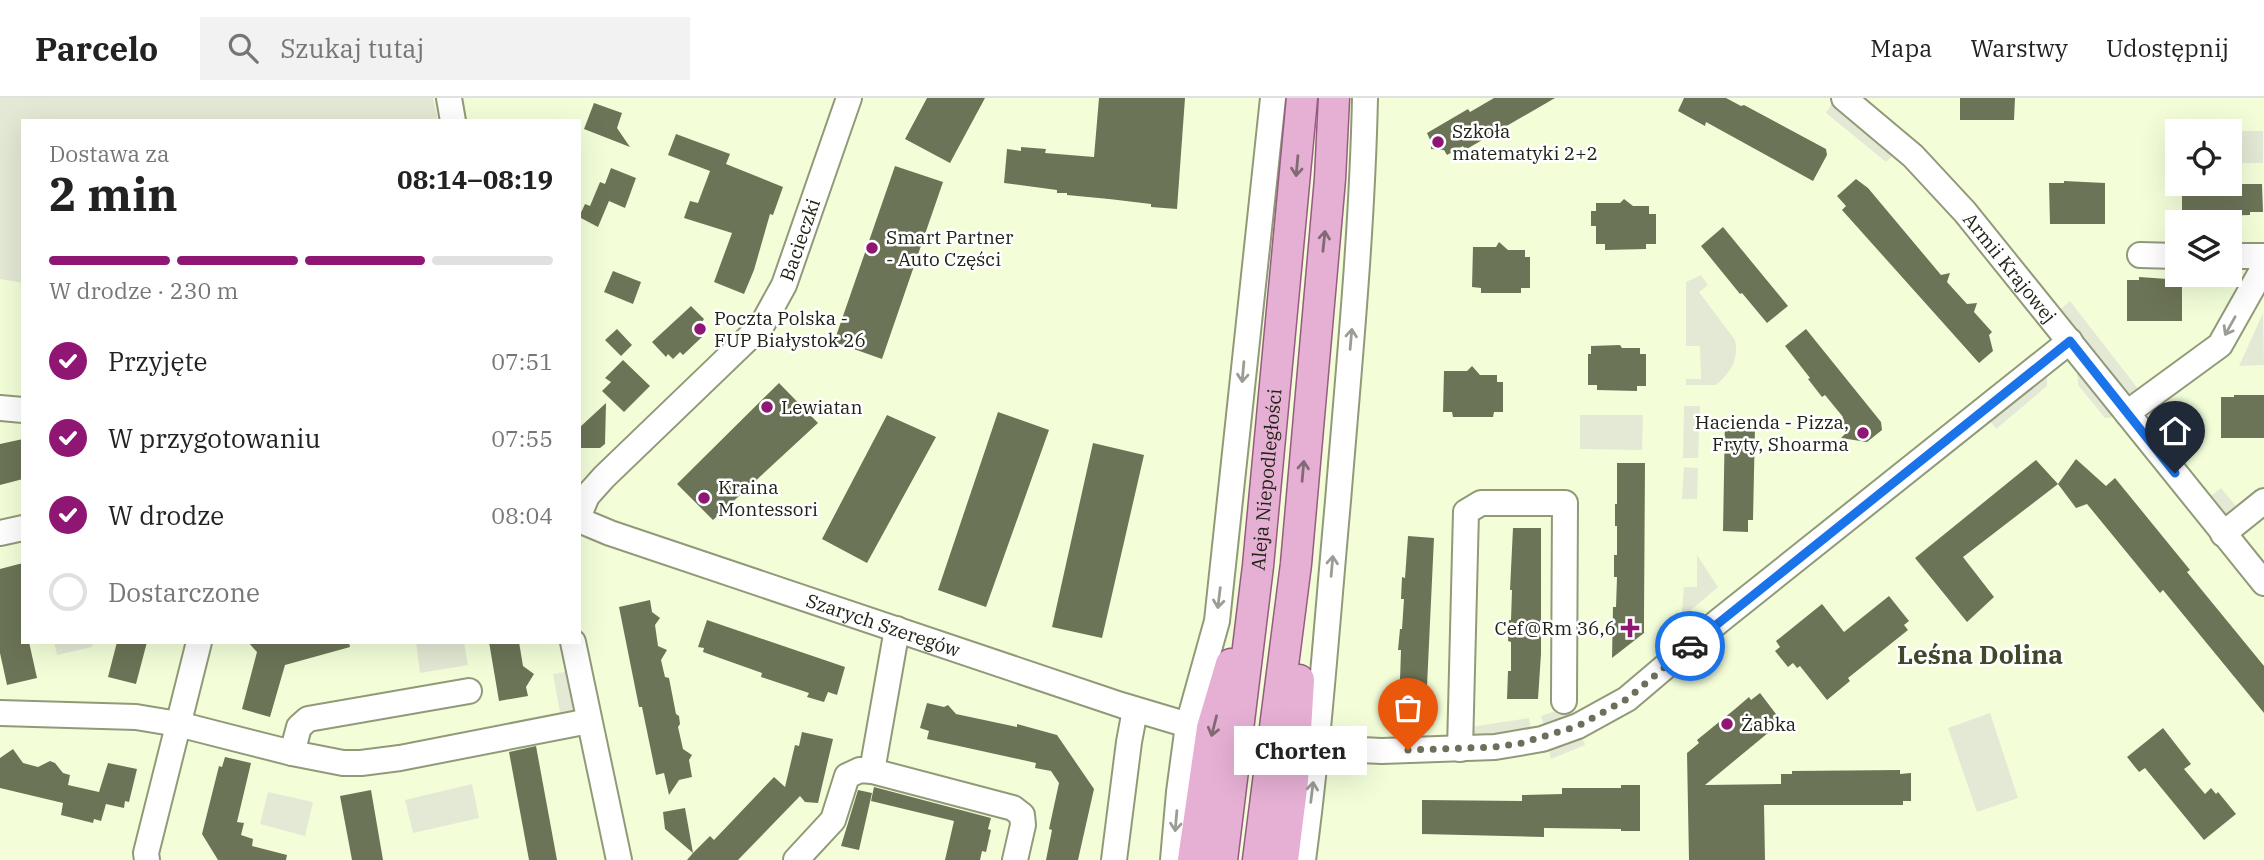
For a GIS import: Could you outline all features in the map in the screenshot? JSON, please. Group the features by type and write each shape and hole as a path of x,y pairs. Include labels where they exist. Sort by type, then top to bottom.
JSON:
{"main road":[{"name":"Aleja Niepodległości","path":"1222,860 1258,566 1302,98"},
{"name":"Aleja Niepodległości","path":"1258,860 1296,564 1330,178 1334,98"},
{"path":"1283,860 1293,780 1299,672 1296,564"},
{"path":"1193,860 1212,728 1258,566"}],"street":[{"path":"449,98 453,119"},
{"name":"Bacieczki","path":"581,510 587,496 604,477 762,325 784,285 849,98"},
{"path":"1173,860 1178,792 1188,725 1217,621 1273,98"},
{"path":"1303,860 1317,748 1353,323 1363,184 1364,98"},
{"name":"Armii Krajowej","path":"1844,98 1913,156 1965,212 2264,583"},
{"path":"2140,255 2165,256"},
{"path":"2242,256 2264,256"},
{"path":"2127,413 2220,345 2264,267"},
{"path":"1317,748 1382,751 1495,747 1542,739 1578,726 1627,699 1719,621 2070,341"},
{"path":"0,408 21,410"},
{"path":"2223,534 2264,501"},
{"path":"1460,749 1465,512 1481,503 1565,503 1564,701"},
{"name":"Szarych Szeregów","path":"581,521 610,533 1135,710 1188,725"},
{"path":"0,533 21,528"},
{"path":"872,771 897,629"},
{"path":"147,860 146,852 198,644"},
{"path":"573,644 619,860"},
{"path":"292,753 299,727 308,719 469,691"},
{"path":"1114,860 1135,710"},
{"path":"0,713 135,717 178,724 292,753 361,763 400,758 589,721"},
{"path":"796,860 833,820 847,775 859,770 872,771 1013,808 1022,815 1023,825 1015,860"}],"green space":[{"path":"0,98 433,98 438,119 21,119 21,283 0,279"},
{"path":"1832,103 1894,154 1886,162 1826,113"},
{"path":"2242,131 2263,131 2263,163 2242,163"},
{"path":"1701,275 1708,285 1699,292 1735,340 1736,354 1730,370 1716,385 1686,385 1686,379 1701,379 1700,346 1686,346 1686,282"},
{"path":"2070,301 2139,390 2130,396 2061,309"},
{"path":"2263,313 2264,365 2239,366"},
{"path":"2077,369 2117,414 2105,418 2078,385"},
{"path":"2047,370 2047,386 1996,429 1988,418"},
{"path":"1684,406 1700,406 1698,458 1683,458"},
{"path":"1580,415 1643,415 1642,450 1580,449"},
{"path":"1684,467 1698,468 1697,499 1682,499"},
{"path":"2221,488 2236,506 2226,514 2211,496"},
{"path":"1697,555 1718,587 1684,616 1684,587 1697,587"},
{"path":"54,644 93,644 92,647 57,655"},
{"path":"416,644 464,644 468,665 420,673"},
{"path":"571,671 578,709 560,712 553,674"},
{"path":"1564,708 1567,718 1544,726 1541,716"},
{"path":"1990,713 2018,798 1977,812 1948,728"},
{"path":"1529,718 1531,732 1471,739 1464,728"},
{"path":"1581,735 1585,745 1551,759 1548,746"},
{"path":"472,784 479,818 413,833 405,800"},
{"path":"268,792 313,802 305,836 260,824"}],"building":[{"path":"927,98 985,98 950,163 905,139"},
{"path":"1099,98 1185,98 1177,209 1067,195 1057,193 1057,190 1004,183 1007,149 1046,149 1045,153 1094,157"},
{"path":"1494,98 1555,98 1465,150 1463,146 1447,155 1444,150 1431,149 1427,133 1468,109 1470,112"},
{"path":"1684,98 1726,98 1744,105 1826,149 1827,155 1813,181 1706,122 1705,126 1678,111"},
{"path":"1960,98 2015,98 2014,120 1960,120"},
{"path":"594,103 622,113 617,128 630,147 584,129"},
{"path":"676,134 730,154 726,164 783,187 773,215 770,214 744,294 714,282 732,233 684,218 690,201 698,203 710,171 668,155"},
{"path":"895,166 943,182 882,359 834,342"},
{"path":"611,168 636,178 625,208 609,201 598,227 581,218 581,213 585,204 590,206 600,182 605,184"},
{"path":"1856,179 1868,188 1941,275 1950,273 1947,282 1967,304 1977,303 1974,312 1992,332 1989,335 1993,351 1979,363 1842,210 1846,206 1837,196"},
{"path":"2049,183 2105,183 2105,224 2050,224"},
{"path":"2242,184 2262,184 2263,212 2242,215 2242,210 2182,210 2182,196 2242,196"},
{"path":"1624,199 1633,206 1649,206 1649,214 1656,214 1656,244 1646,244 1646,249 1605,250 1605,244 1596,244 1596,226 1591,226 1591,211 1596,211 1596,203 1620,203"},
{"path":"1723,227 1788,306 1767,323 1701,246"},
{"path":"1499,242 1508,250 1525,250 1525,257 1530,257 1530,288 1521,288 1521,293 1481,293 1481,288 1472,287 1473,247 1496,247"},
{"path":"613,271 641,282 633,304 604,292"},
{"path":"2139,277 2165,279 2165,287 2182,287 2182,321 2127,321 2127,280 2139,280"},
{"path":"691,306 704,319 702,322 706,327 699,334 702,337 683,355 680,352 673,359 668,354 666,357 652,342"},
{"path":"617,329 632,345 621,356 605,340"},
{"path":"1806,329 1881,422 1882,430 1867,442 1841,438 1849,430 1841,420 1843,417 1825,395 1822,397 1785,346"},
{"path":"1620,345 1622,348 1640,348 1640,354 1646,354 1646,386 1637,386 1637,391 1597,390 1597,385 1588,385 1588,354 1591,354 1591,346"},
{"path":"623,360 650,386 624,412 602,391 611,382 605,378"},
{"path":"1472,366 1480,375 1497,375 1497,382 1503,382 1503,412 1494,412 1493,417 1453,417 1452,412 1443,412 1444,371 1467,371"},
{"path":"779,383 818,423 713,520 677,484"},
{"path":"2264,395 2264,438 2221,438 2221,397"},
{"path":"606,403 605,444 600,448 581,448 581,426"},
{"path":"998,412 1049,430 986,607 938,590"},
{"path":"887,415 936,437 867,563 822,539"},
{"path":"1725,419 1749,419 1749,426 1755,426 1753,520 1748,520 1748,532 1723,531"},
{"path":"21,439 21,480 0,485 0,444"},
{"path":"1093,443 1144,455 1102,638 1052,627"},
{"path":"2076,459 2106,486 2115,478 2264,666 2264,713 2163,590 2160,593 2087,504 2076,508 2058,484"},
{"path":"2036,460 2058,484 1963,557 1994,597 1967,622 1915,558"},
{"path":"1617,463 1645,463 1644,633 1612,658 1613,607 1616,607 1617,577 1614,577 1614,555 1617,555"},
{"path":"1513,528 1541,528 1541,654 1538,699 1507,699 1508,671 1511,671 1511,642 1508,641"},
{"path":"1408,536 1434,538 1426,707 1419,713 1400,712 1394,706 1397,680 1400,680 1401,650 1398,650 1404,599 1401,599 1402,577 1405,578"},
{"path":"21,564 21,644 29,644 37,678 7,685 0,653 0,569"},
{"path":"1889,596 1909,621 1904,625 1908,630 1848,678 1850,681 1827,700 1800,666 1797,668 1793,663 1788,667 1775,651 1780,647 1776,641 1822,604 1844,632"},
{"path":"650,600 652,612 660,618 655,625 658,646 667,650 661,660 665,677 669,678 676,714 679,716 678,727 683,749 692,755 689,760 692,777 679,780 669,795 664,773 656,775 619,607"},
{"path":"707,620 845,667 837,695 828,692 824,702 807,697 809,693 761,677 762,673 703,652 704,648 698,647"},
{"path":"116,644 146,644 136,684 108,677"},
{"path":"250,644 349,644 350,647 285,665 270,717 242,709 257,652"},
{"path":"489,644 519,644 523,666 534,674 526,687 528,696 499,701"},
{"path":"1760,693 1779,718 1771,725 1774,728 1705,785 1781,784 1781,774 1792,774 1792,771 1900,770 1900,774 1911,773 1911,801 1903,801 1903,805 1764,805 1765,860 1689,860 1687,753 1699,743 1697,740 1749,697 1751,700"},
{"path":"927,703 944,707 948,705 956,714 1017,727 1017,724 1057,735 1094,789 1078,860 1046,860 1052,830 1049,829 1059,783 1051,771 1035,768 1036,763 927,739 929,731 920,728"},
{"path":"2163,728 2191,764 2184,769 2205,794 2211,788 2216,794 2218,792 2236,814 2204,840 2145,768 2139,772 2127,757"},
{"path":"802,732 833,739 818,803 805,802 800,796 738,860 687,860 710,836 714,840 774,777 785,787 795,745 799,746"},
{"path":"536,746 557,860 529,860 509,752"},
{"path":"13,749 23,763 38,767 50,761 63,773 70,775 68,785 99,792 108,763 137,769 129,802 125,801 124,808 106,804 101,821 94,819 93,823 61,815 63,803 0,788 0,758"},
{"path":"225,757 251,763 237,822 244,823 241,835 253,839 252,846 287,855 286,860 218,860 202,834 219,766 222,767"},
{"path":"1621,785 1640,785 1640,831 1544,828 1544,837 1422,834 1422,800 1522,801 1522,795 1562,794 1562,788 1621,788"},
{"path":"874,787 991,818 986,852 982,851 980,860 945,860 954,821 871,801"},
{"path":"371,790 383,860 352,860 340,796"},
{"path":"858,790 872,793 859,850 841,846"},
{"path":"685,808 693,853 665,829 663,812"}],"way so far":[{"path":"1408,750 1495,747 1542,739 1578,726 1627,699 1690,646"}],"place":[{"name":"Szkoła matematyki 2+2","path":"1438,142"},
{"name":"Smart Partner - Auto Części","path":"872,248"},
{"name":"Poczta Polska - FUP Białystok 26","path":"700,329"},
{"name":"Lewiatan","path":"767,407"},
{"name":"Hacienda - Pizza, Fryty, Shoarma","path":"1863,433"},
{"name":"Kraina Montessori","path":"704,498"},
{"name":"Cef@Rm 36,6","path":"1630,628"},
{"name":"Żabka","path":"1727,724"},
{"name":"Chorten","path":"1408,750"}],"district":[{"name":"Leśna Dolina","path":"1980,654"}],"route":[{"path":"1690,646 2070,341 2175,473"}]}
